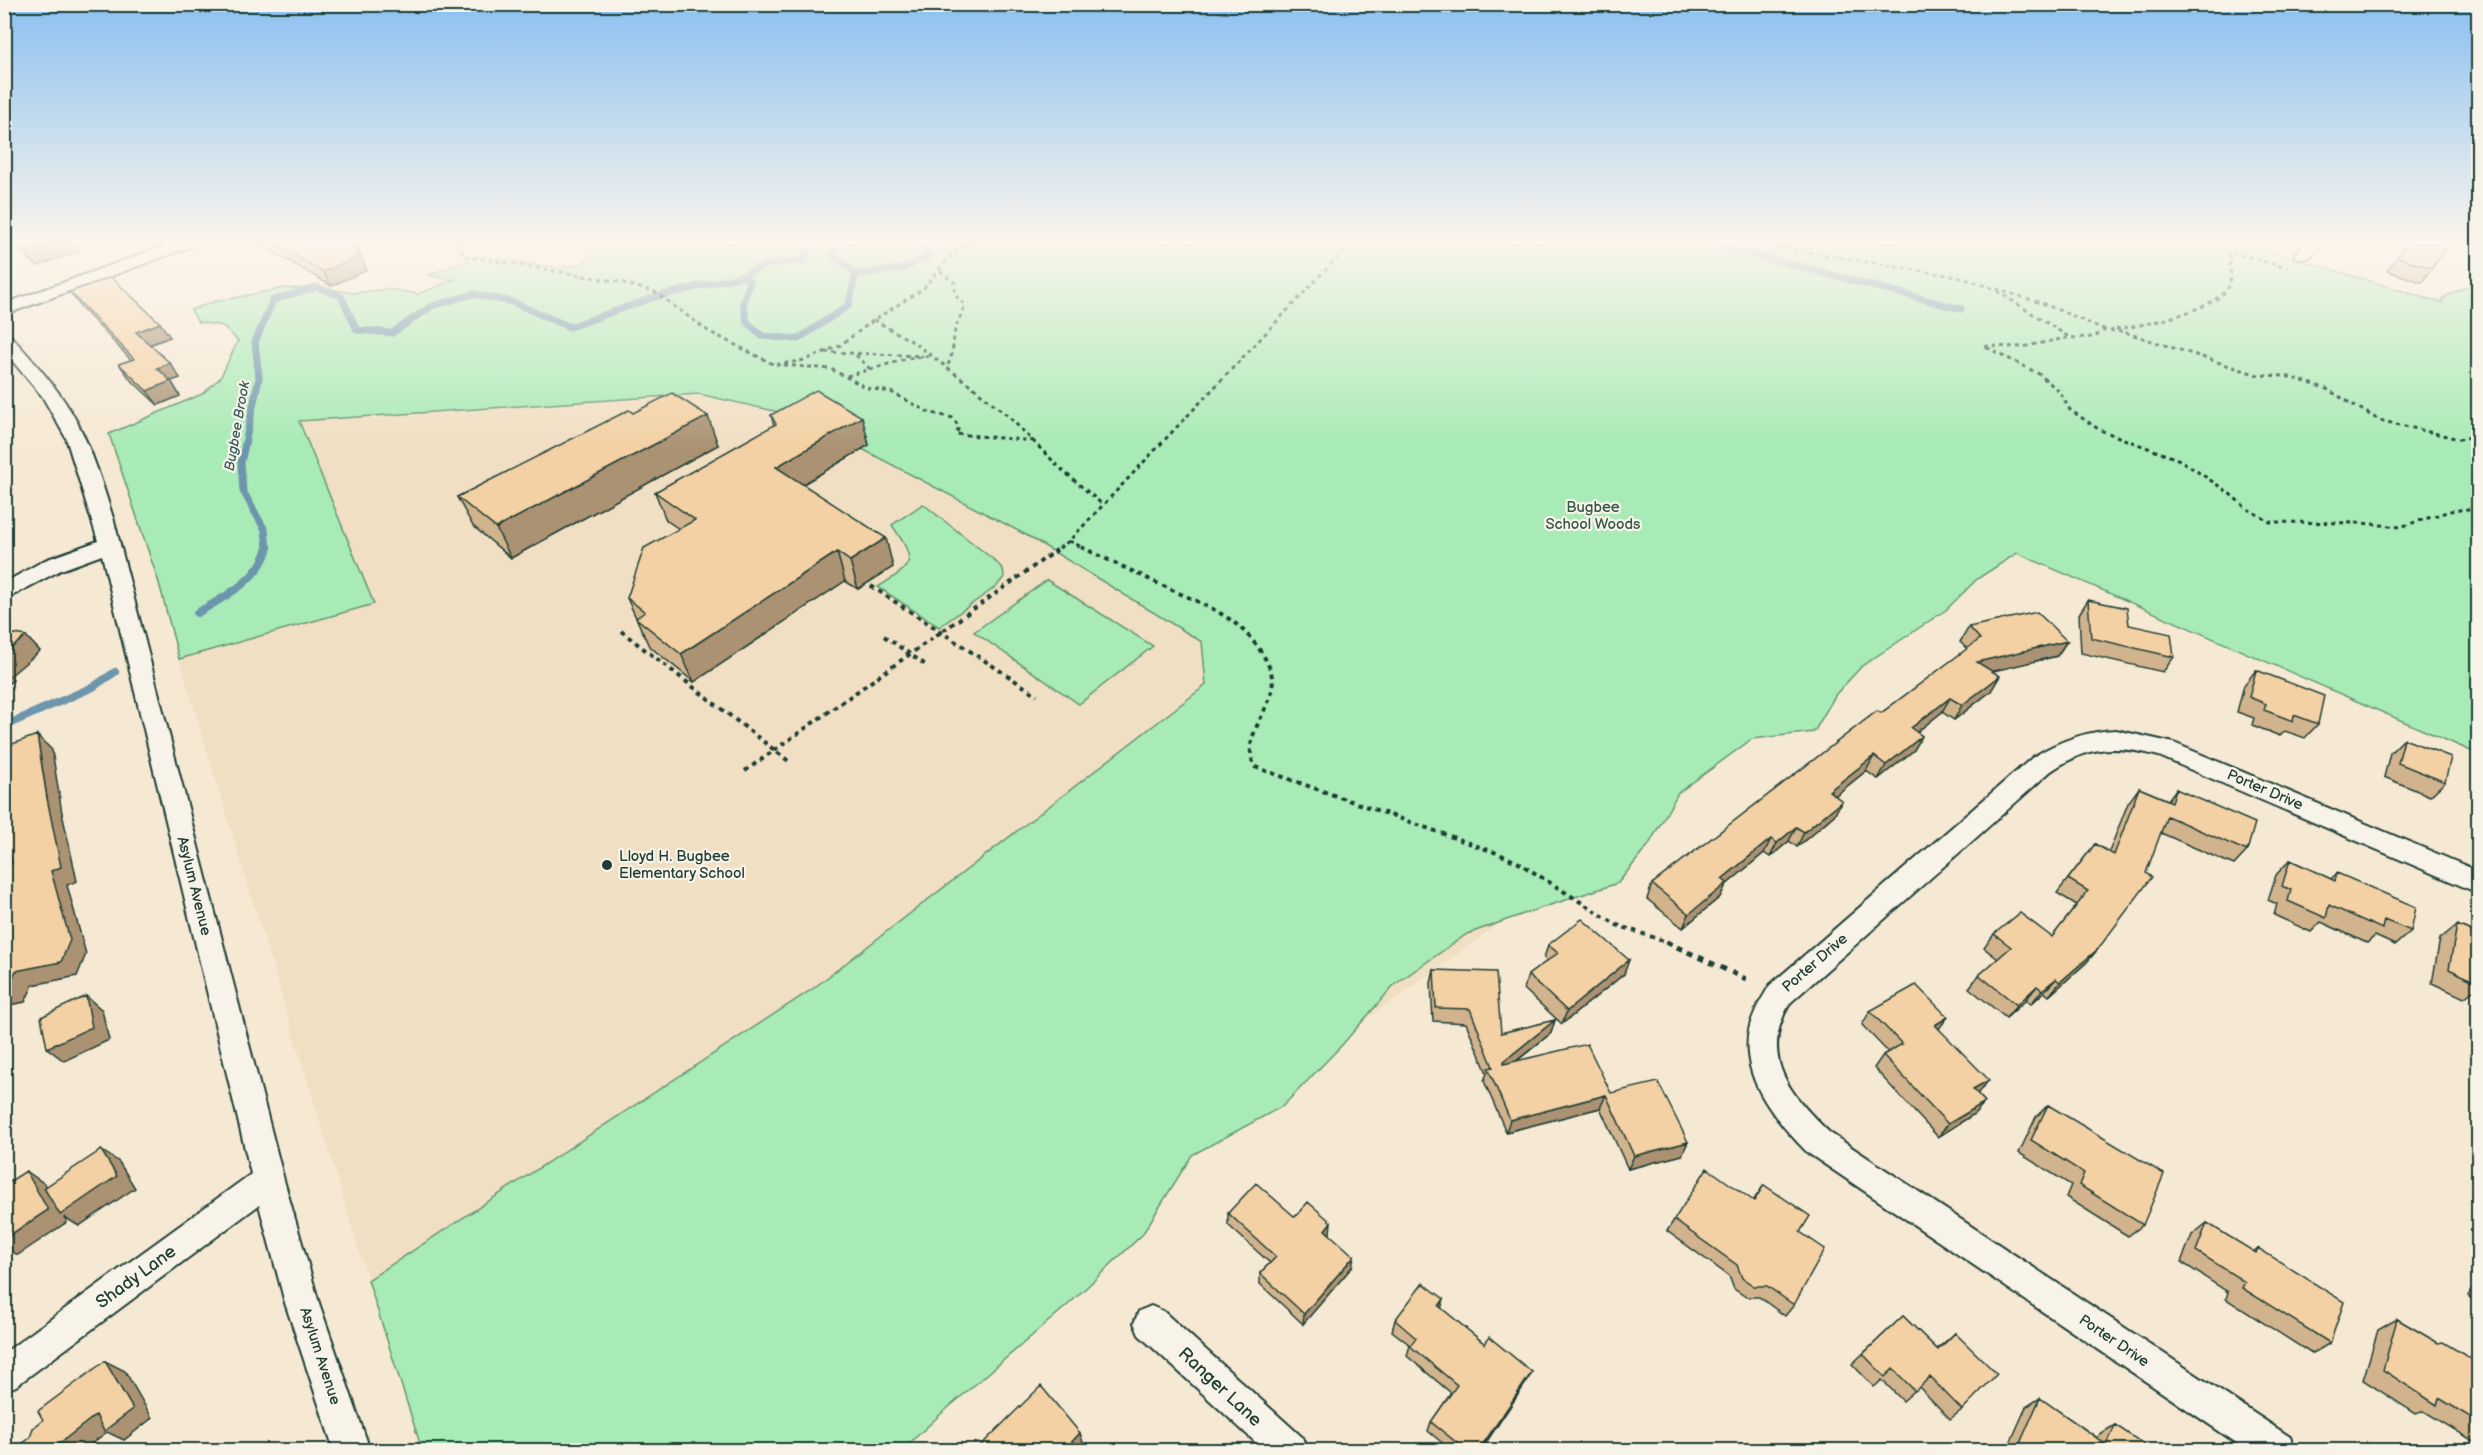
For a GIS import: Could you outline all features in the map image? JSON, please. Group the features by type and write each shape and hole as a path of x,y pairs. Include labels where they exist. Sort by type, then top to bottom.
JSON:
{"street":[{"name":"Asylum Avenue","path":"4,339 39,378 72,431 110,544 268,1180 302,1303 352,1450"},
{"path":"4,593 53,565 110,544"},
{"name":"Porter Drive","path":"2277,1450 1819,1143 1796,1122 1780,1101 1766,1076 1761,1029 1767,1010 1780,994 2042,764 2061,750 2082,742 2124,739 2165,749 2478,882"},
{"name":"Shady Lane","path":"4,1374 268,1180"},
{"name":"Ranger Lane","path":"1151,1323 1289,1450"}],"path":[{"path":"681,311 708,331 775,365 831,369 867,388 891,392 928,412 952,418 959,426 956,434 1035,441"},
{"path":"775,365 805,360 839,346 888,311"},
{"path":"947,368 952,354 954,329 962,311"},
{"path":"745,771 1069,541 1286,311"},
{"path":"2029,311 2070,338"},
{"path":"2060,311 2105,330 2124,332 2258,375 2286,376 2325,388 2379,420 2459,439 2478,436"},
{"path":"2186,311 2156,322 2105,330 2094,337 2070,338 2022,347 1984,346 2039,374 2059,391 2070,410 2100,430 2180,459 2228,492 2246,508 2270,522 2362,523 2400,527 2450,511 2478,508"},
{"path":"874,320 913,342 1007,415 1060,468 1102,505"},
{"path":"824,352 856,355 900,353 931,356"},
{"path":"856,355 870,369"},
{"path":"846,376 861,374 897,360 923,356"},
{"path":"1069,541 1208,607 1238,625 1260,650 1270,668 1274,688 1250,747 1250,759 1255,767 1497,853 1519,863 1617,925 1656,937 1746,979"},
{"path":"871,586 1037,695"},
{"path":"621,631 791,763"},
{"path":"884,636 927,666"}],"shaded area":[{"name":"Lloyd H. Bugbee Elementary School","path":"619,316 1609,844 1288,1077 375,1276 368,1280 179,659 185,658 130,480 366,327"}],"green space":[{"name":"Bugbee School Woods","path":"192,311 2478,311 2478,754 2017,553 1977,579 1946,610 1862,666 1836,694 1814,732 1752,739 1678,793 1648,846 1618,883 1467,934 1394,985 1342,1045 1283,1106 1192,1155 1142,1235 1070,1303 902,1450 422,1450 368,1280 811,990 1206,685 1202,642 1028,536 801,417 699,394 299,421 374,604 179,659 159,583 109,434 202,394 220,378 238,341 223,326 198,322"},
{"path":"923,504 1003,569 1004,577 997,586 939,627 878,587 899,573 908,561 906,547 892,525"},
{"path":"1047,580 1153,646 1079,704 974,632"}],"building":[{"path":"88,311 147,311 160,323 136,332 170,363 157,368 171,381 147,391 119,364 134,359"},
{"path":"816,390 862,417 776,467 886,538 850,561 837,552 681,654 636,618 645,612 627,598 644,548 695,520 655,492 776,424 771,415"},
{"path":"672,393 708,416 496,528 457,497 629,410 633,413"},
{"path":"2088,600 2127,608 2129,625 2171,634 2174,657 2091,638"},
{"path":"2037,612 2067,641 1977,662 2000,676 1962,705 1950,698 1911,728 1922,736 1886,765 1874,756 1829,791 1842,801 1804,832 1796,827 1777,843 1771,839 1722,879 1727,883 1689,914 1652,884 1877,711 1881,713 1980,639 1969,627"},
{"path":"4,632 26,636 4,654"},
{"path":"2256,670 2324,696 2318,724 2294,715 2293,721 2264,710 2266,704 2249,697"},
{"path":"37,735 61,867 51,871 70,940 61,962 16,971 7,988 4,989 4,867 12,864 4,828 4,747"},
{"path":"2404,739 2451,757 2445,782 2398,763"},
{"path":"2139,788 2172,802 2176,789 2255,823 2247,851 2167,816 2146,873 2152,877 2098,949 2060,982 2056,979 2042,990 2037,986 2017,1005 1979,975 2011,947 1994,934 2020,913 2052,937 2088,891 2068,879 2095,844 2114,855"},
{"path":"2290,860 2335,881 2337,873 2416,907 2411,931 2384,920 2382,929 2329,905 2326,918 2288,901 2291,890 2282,886"},
{"path":"1582,919 1629,960 1567,1011 1528,975 1558,953 1548,945"},
{"path":"2457,925 2478,934 2478,983 2449,969"},
{"path":"1434,970 1496,972 1501,1033 1555,1020 1504,1061 1504,1064 1587,1044 1611,1093 1658,1082 1688,1142 1634,1156 1606,1095 1510,1120 1488,1068 1493,1067 1470,1009 1436,1008"},
{"path":"1916,985 1948,1017 1935,1025 1989,1080 1973,1089 1985,1102 1948,1124 1883,1055 1902,1044 1870,1011"},
{"path":"86,996 92,1027 47,1048 41,1017"},
{"path":"2048,1105 2164,1174 2143,1225 2079,1185 2084,1173 2031,1140"},
{"path":"101,1150 117,1176 60,1215 44,1188"},
{"path":"1707,1168 1754,1201 1764,1185 1810,1216 1800,1232 1825,1249 1794,1305 1767,1286 1754,1286 1742,1278 1737,1265 1674,1220"},
{"path":"26,1171 48,1210 4,1239 4,1185"},
{"path":"1256,1183 1295,1217 1308,1202 1331,1222 1325,1230 1354,1256 1304,1314 1260,1273 1276,1257 1228,1213"},
{"path":"2207,1223 2256,1253 2258,1248 2344,1302 2330,1343 2242,1288 2245,1282 2196,1251"},
{"path":"1423,1283 1444,1299 1439,1306 1485,1344 1489,1337 1532,1372 1479,1450 1466,1450 1431,1422 1457,1385 1410,1346 1416,1338 1395,1320"},
{"path":"1903,1316 1938,1350 1955,1333 1997,1374 1962,1410 1930,1377 1915,1391 1893,1369 1885,1377 1863,1354"},
{"path":"2397,1319 2478,1363 2478,1422 2439,1398 2437,1405 2383,1370"},
{"path":"105,1361 133,1409 104,1431 96,1415 51,1450 13,1450 30,1438 33,1428 43,1420 38,1411"},
{"path":"1041,1386 1080,1433 1068,1446 1072,1450 976,1450"},
{"path":"2040,1398 2107,1445 2115,1425 2152,1450 2017,1450"}],"waterway":[{"name":"Bugbee Brook","path":"267,548 265,530 243,491 241,463 259,378 255,342 268,311"},
{"name":"Bugbee Brook","path":"348,311 357,330 392,333 425,311"},
{"name":"Bugbee Brook","path":"533,311 570,327 616,311"},
{"name":"Bugbee Brook","path":"745,311 747,322 762,336 798,339 841,311"},
{"name":"Bugbee Brook","path":"197,613 229,594 249,578 264,559 268,547"},
{"name":"Bugbee Brook","path":"4,726 93,687 115,672"}],"place":[{"name":"Lloyd H. Bugbee Elementary School","path":"607,865"}]}
